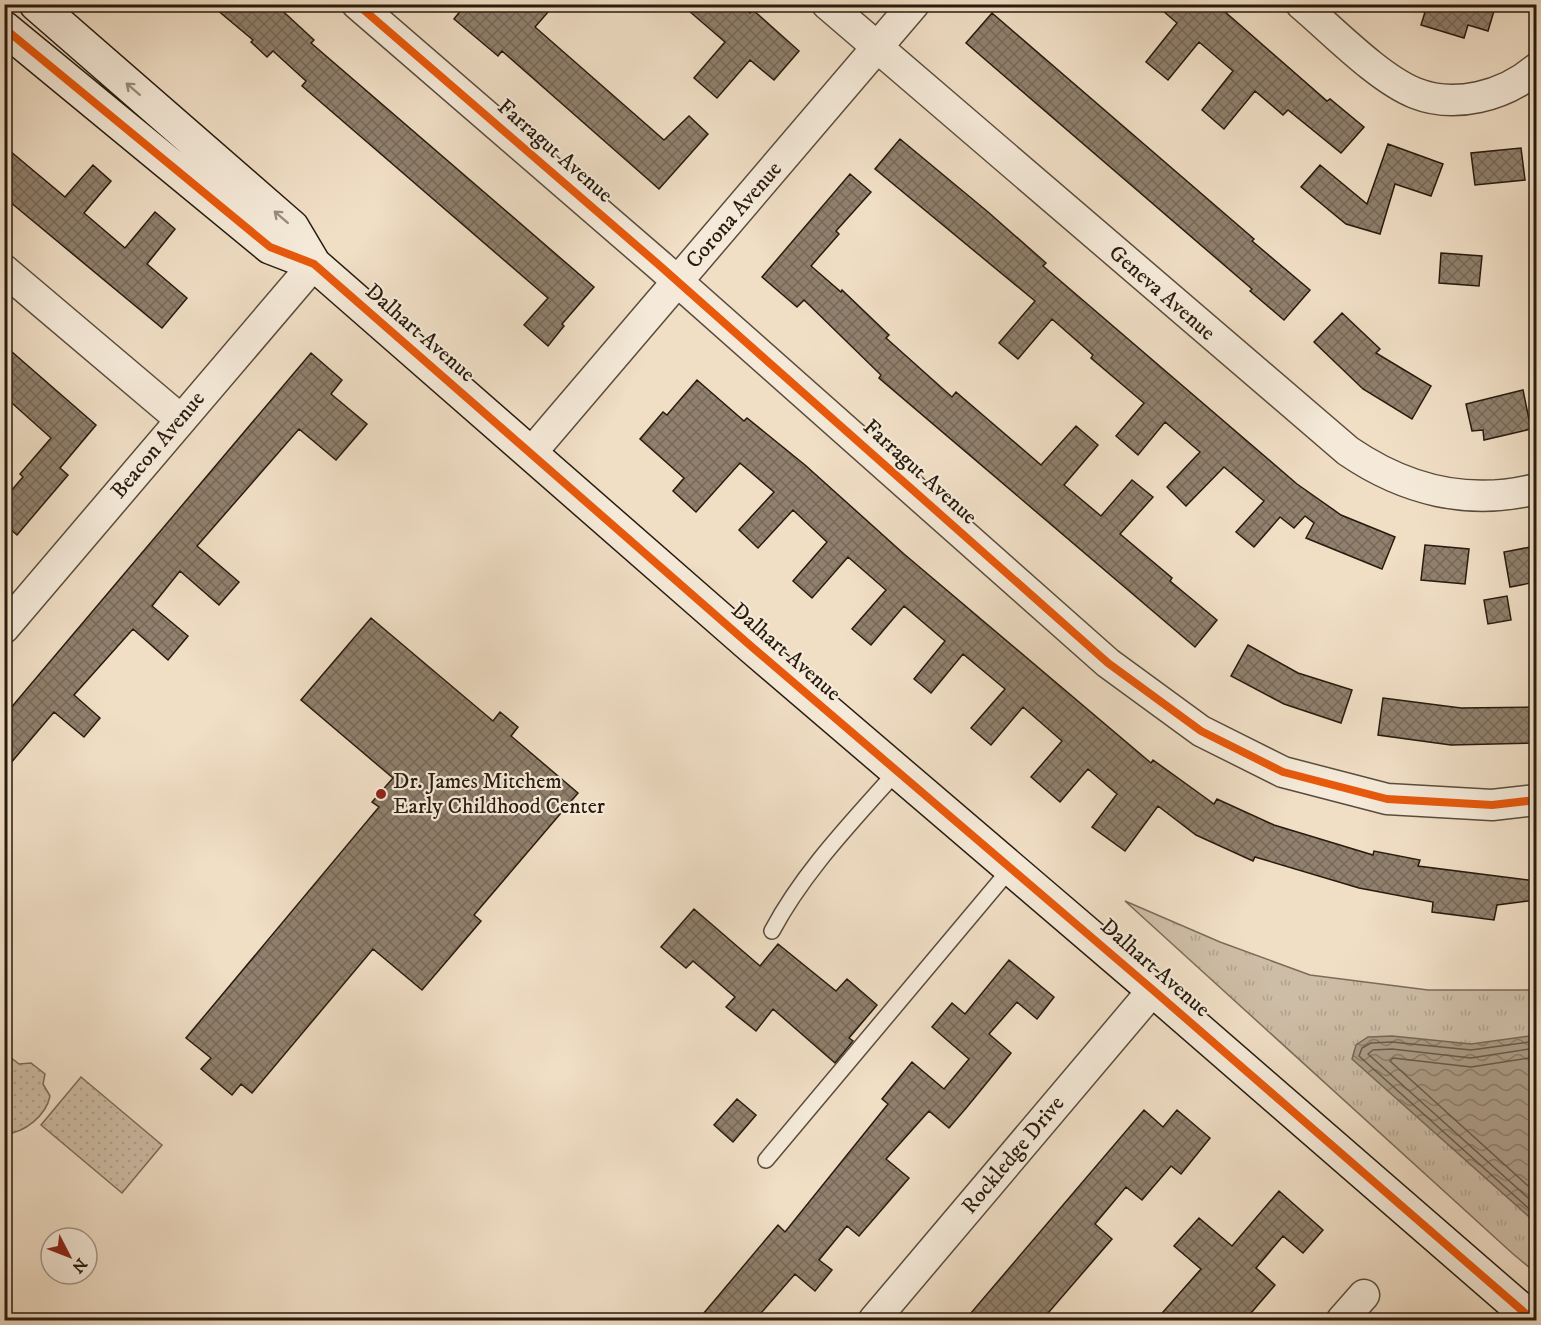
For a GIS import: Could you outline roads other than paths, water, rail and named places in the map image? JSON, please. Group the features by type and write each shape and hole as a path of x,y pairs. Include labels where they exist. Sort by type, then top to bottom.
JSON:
{"main road":[{"name":"Dalhart Avenue","path":"36,4 292,227 314,264 1533,1320"},
{"name":"Dalhart Avenue","path":"4,28 270,247 314,264"}],"street":[{"name":"Farragut Avenue","path":"357,4 677,280 1108,663 1201,732 1283,772 1387,799 1492,805 1536,800"},
{"name":"Geneva Avenue","path":"827,4 1356,457 1396,479 1443,493 1476,496 1536,489"},
{"name":"Corona Avenue","path":"531,453 914,4"},
{"path":"1301,4 1394,82 1414,93 1434,98 1477,98 1520,82 1536,69"},
{"name":"Beacon Avenue","path":"4,627 314,264"},
{"path":"4,270 180,419"},
{"name":"Rockledge Drive","path":"874,1320 1153,990"},
{"path":"1342,1320 1364,1295"}],"lane":[{"path":"772,931 789,897 897,771"},
{"path":"766,1160 1011,868"}],"water":[{"path":"1536,1035 1536,1223 1352,1059 1356,1045 1368,1037 1392,1036 1471,1044"}],"place":[{"name":"Dr. James Mitchem Early Childhood Center","path":"381,794"}]}
